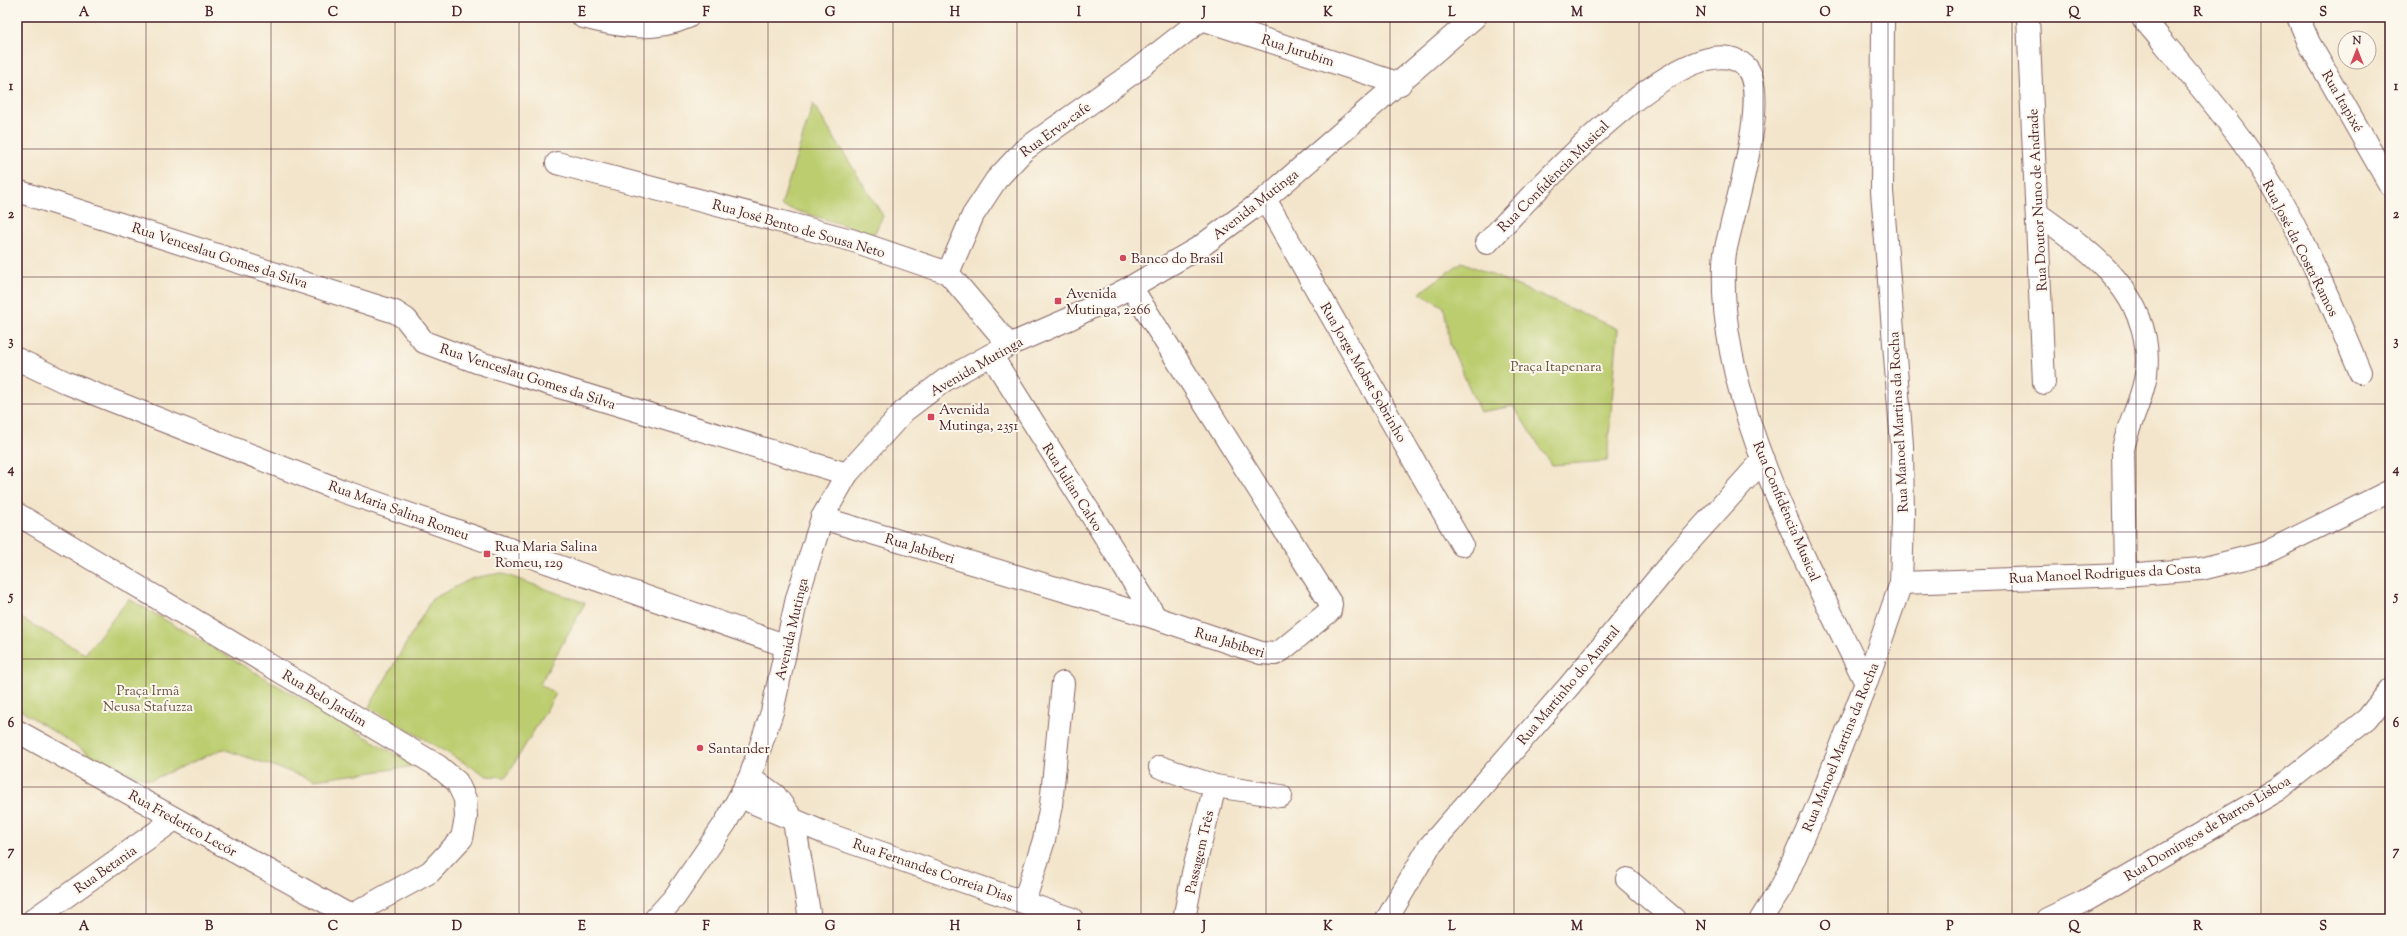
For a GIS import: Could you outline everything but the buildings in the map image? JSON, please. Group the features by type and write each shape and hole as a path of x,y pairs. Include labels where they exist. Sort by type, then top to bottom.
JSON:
{"street":[{"path":"583,17 609,25 644,27 672,24 688,17"},
{"name":"Avenida Mutinga","path":"655,919 682,885 726,822 750,777 772,712 796,598 822,518 847,474 904,411 946,380 1000,350 1069,319 1131,287 1200,247 1265,199 1400,84 1475,17"},
{"name":"Rua Manoel Martins da Rocha","path":"1761,919 1782,886 1820,800 1866,683 1900,583 1903,519 1902,446 1882,191 1883,17"},
{"name":"Rua Doutor Nuno de Andrade","path":"2028,17 2038,214 2044,384"},
{"name":"Rua José da Costa Ramos","path":"2142,17 2244,142 2278,195 2321,281 2360,372"},
{"name":"Rua Itapixé","path":"2298,17 2310,43 2390,185"},
{"name":"Rua Jurubim","path":"1199,18 1400,84"},
{"name":"Rua Erva-cafe","path":"948,273 973,215 996,180 1024,150 1134,72 1199,18"},
{"name":"Rua Confidência Musical","path":"1487,243 1551,174 1598,128 1663,79 1694,64 1713,58 1730,58 1745,65 1750,73 1753,87 1751,143 1724,255 1724,294 1729,340 1742,395 1763,460 1811,571 1866,683"},
{"name":"Rua José Bento de Sousa Neto","path":"557,163 851,240 948,273"},
{"name":"Rua Venceslau Gomes da Silva","path":"17,191 395,312 406,319 424,342 477,362 847,474"},
{"name":"Rua Jorge Mobst Sobrinho","path":"1265,199 1462,545"},
{"path":"2038,214 2082,244 2108,269 2126,292 2138,314 2146,338 2146,375 2126,432 2123,449 2125,575"},
{"path":"948,273 1000,350"},
{"name":"Rua Jabiberi","path":"822,518 1156,618 1260,653 1275,654 1330,611 1331,604 1131,287"},
{"name":"Rua Julian Calvo","path":"1000,350 1156,618"},
{"name":"Rua Maria Salina Romeu","path":"17,359 67,384 340,490 787,646"},
{"name":"Rua Martinho do Amaral","path":"1387,919 1434,842 1570,685 1678,554 1763,460"},
{"name":"Rua Manoel Rodrigues da Costa","path":"1900,583 2125,575 2201,569 2265,554 2390,491"},
{"name":"Rua Belo Jardim","path":"17,514 438,766 457,782 465,799 466,818 462,838 430,872 346,917"},
{"path":"1024,902 1044,840 1051,805 1063,683"},
{"name":"Rua Domingos de Barros Lisboa","path":"2047,919 2085,901 2277,790 2367,719 2390,690"},
{"name":"Rua Frederico Lecór","path":"17,731 346,917"},
{"path":"17,751 50,750"},
{"path":"1160,767 1215,786 1281,796"},
{"path":"750,777 775,795 794,821 810,919"},
{"name":"Passagem Três","path":"1184,919 1193,873 1215,786"},
{"name":"Rua Fernandes Correia Dias","path":"740,798 794,821 1072,919"},
{"name":"Rua Betania","path":"34,919 175,819"},
{"path":"1627,879 1674,919"}],"green space":[{"path":"813,104 883,216 874,234 781,206"},
{"name":"Praça Itapenara","path":"1462,262 1618,329 1607,461 1552,465 1513,406 1480,412 1450,344 1444,307 1419,293"},
{"path":"501,573 585,603 540,684 556,694 506,777 487,776 369,707 432,599 473,578"},
{"name":"Praça Irmã Neusa Stafuzza","path":"129,599 416,766 314,780 223,749 151,780 109,767 17,708 17,616 85,654"}],"place":[{"name":"Banco do Brasil","path":"1123,258"},
{"name":"Avenida Mutinga, 2266","path":"1058,301"},
{"name":"Avenida Mutinga, 2351","path":"931,417"},
{"name":"Rua Maria Salina Romeu, 129","path":"487,554"},
{"name":"Santander","path":"700,748"}]}
